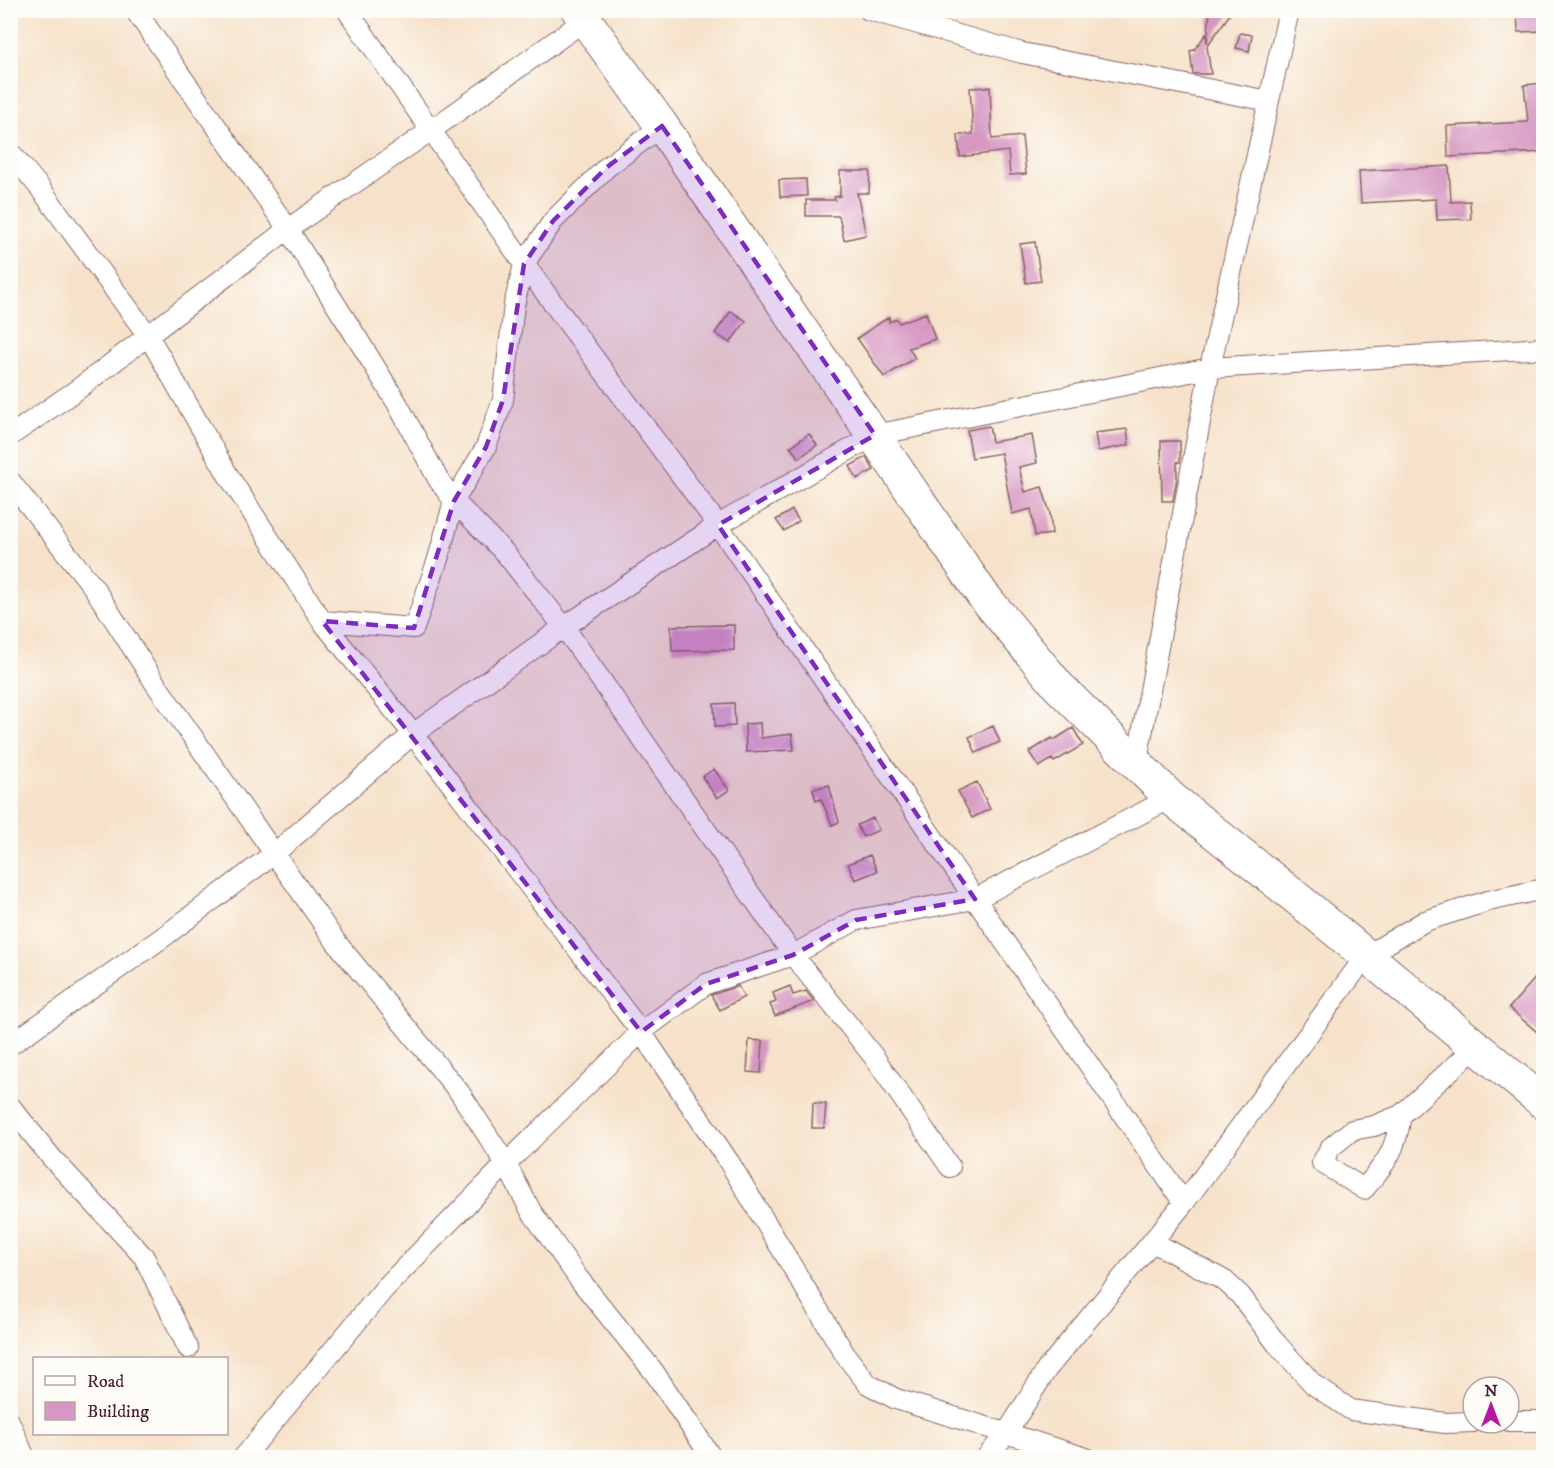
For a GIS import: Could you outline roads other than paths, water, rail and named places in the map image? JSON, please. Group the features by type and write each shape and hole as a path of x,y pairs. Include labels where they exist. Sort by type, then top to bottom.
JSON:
{"highway":[{"path":"581,15 662,126 982,594 1059,687 1171,798 1299,900 1544,1103"}],"street":[{"path":"135,10 288,230 397,403 438,478 454,501 505,553 564,627 793,955 874,1057 950,1167"},
{"path":"347,10 524,264 718,525 1184,1203"},
{"path":"869,10 1022,53 1269,101"},
{"path":"1137,766 1210,368 1289,10"},
{"path":"10,436 78,389 288,230 430,131 581,15"},
{"path":"322,621 414,628 438,559 454,501 486,447 503,399 514,305 524,264 553,221 607,167 662,126"},
{"path":"10,152 40,188 149,336 228,475 322,621 413,734 641,1032 729,1162 846,1356 868,1384 896,1399 1086,1458"},
{"path":"10,1045 166,935 275,853 413,734 564,627 718,525 875,435 1210,368 1544,348"},
{"path":"10,480 94,588 155,682 336,942 460,1093 506,1164 531,1211 579,1279 654,1372 712,1458"},
{"path":"243,1458 385,1288 506,1164 641,1032 706,984 793,955 856,920 975,899 1171,798"},
{"path":"986,1458 1006,1434 1047,1369 1184,1203 1366,956 1425,921 1488,901 1544,890"},
{"path":"1401,1115 1476,1047"},
{"path":"10,1106 51,1157 144,1257 188,1348"},
{"path":"1153,1242 1225,1281 1240,1295 1276,1344 1314,1384 1351,1410 1445,1423 1461,1422"},
{"path":"1521,1421 1544,1421"},
{"path":"10,1423 26,1458"},
{"path":"26,1458 33,1435"}]}
